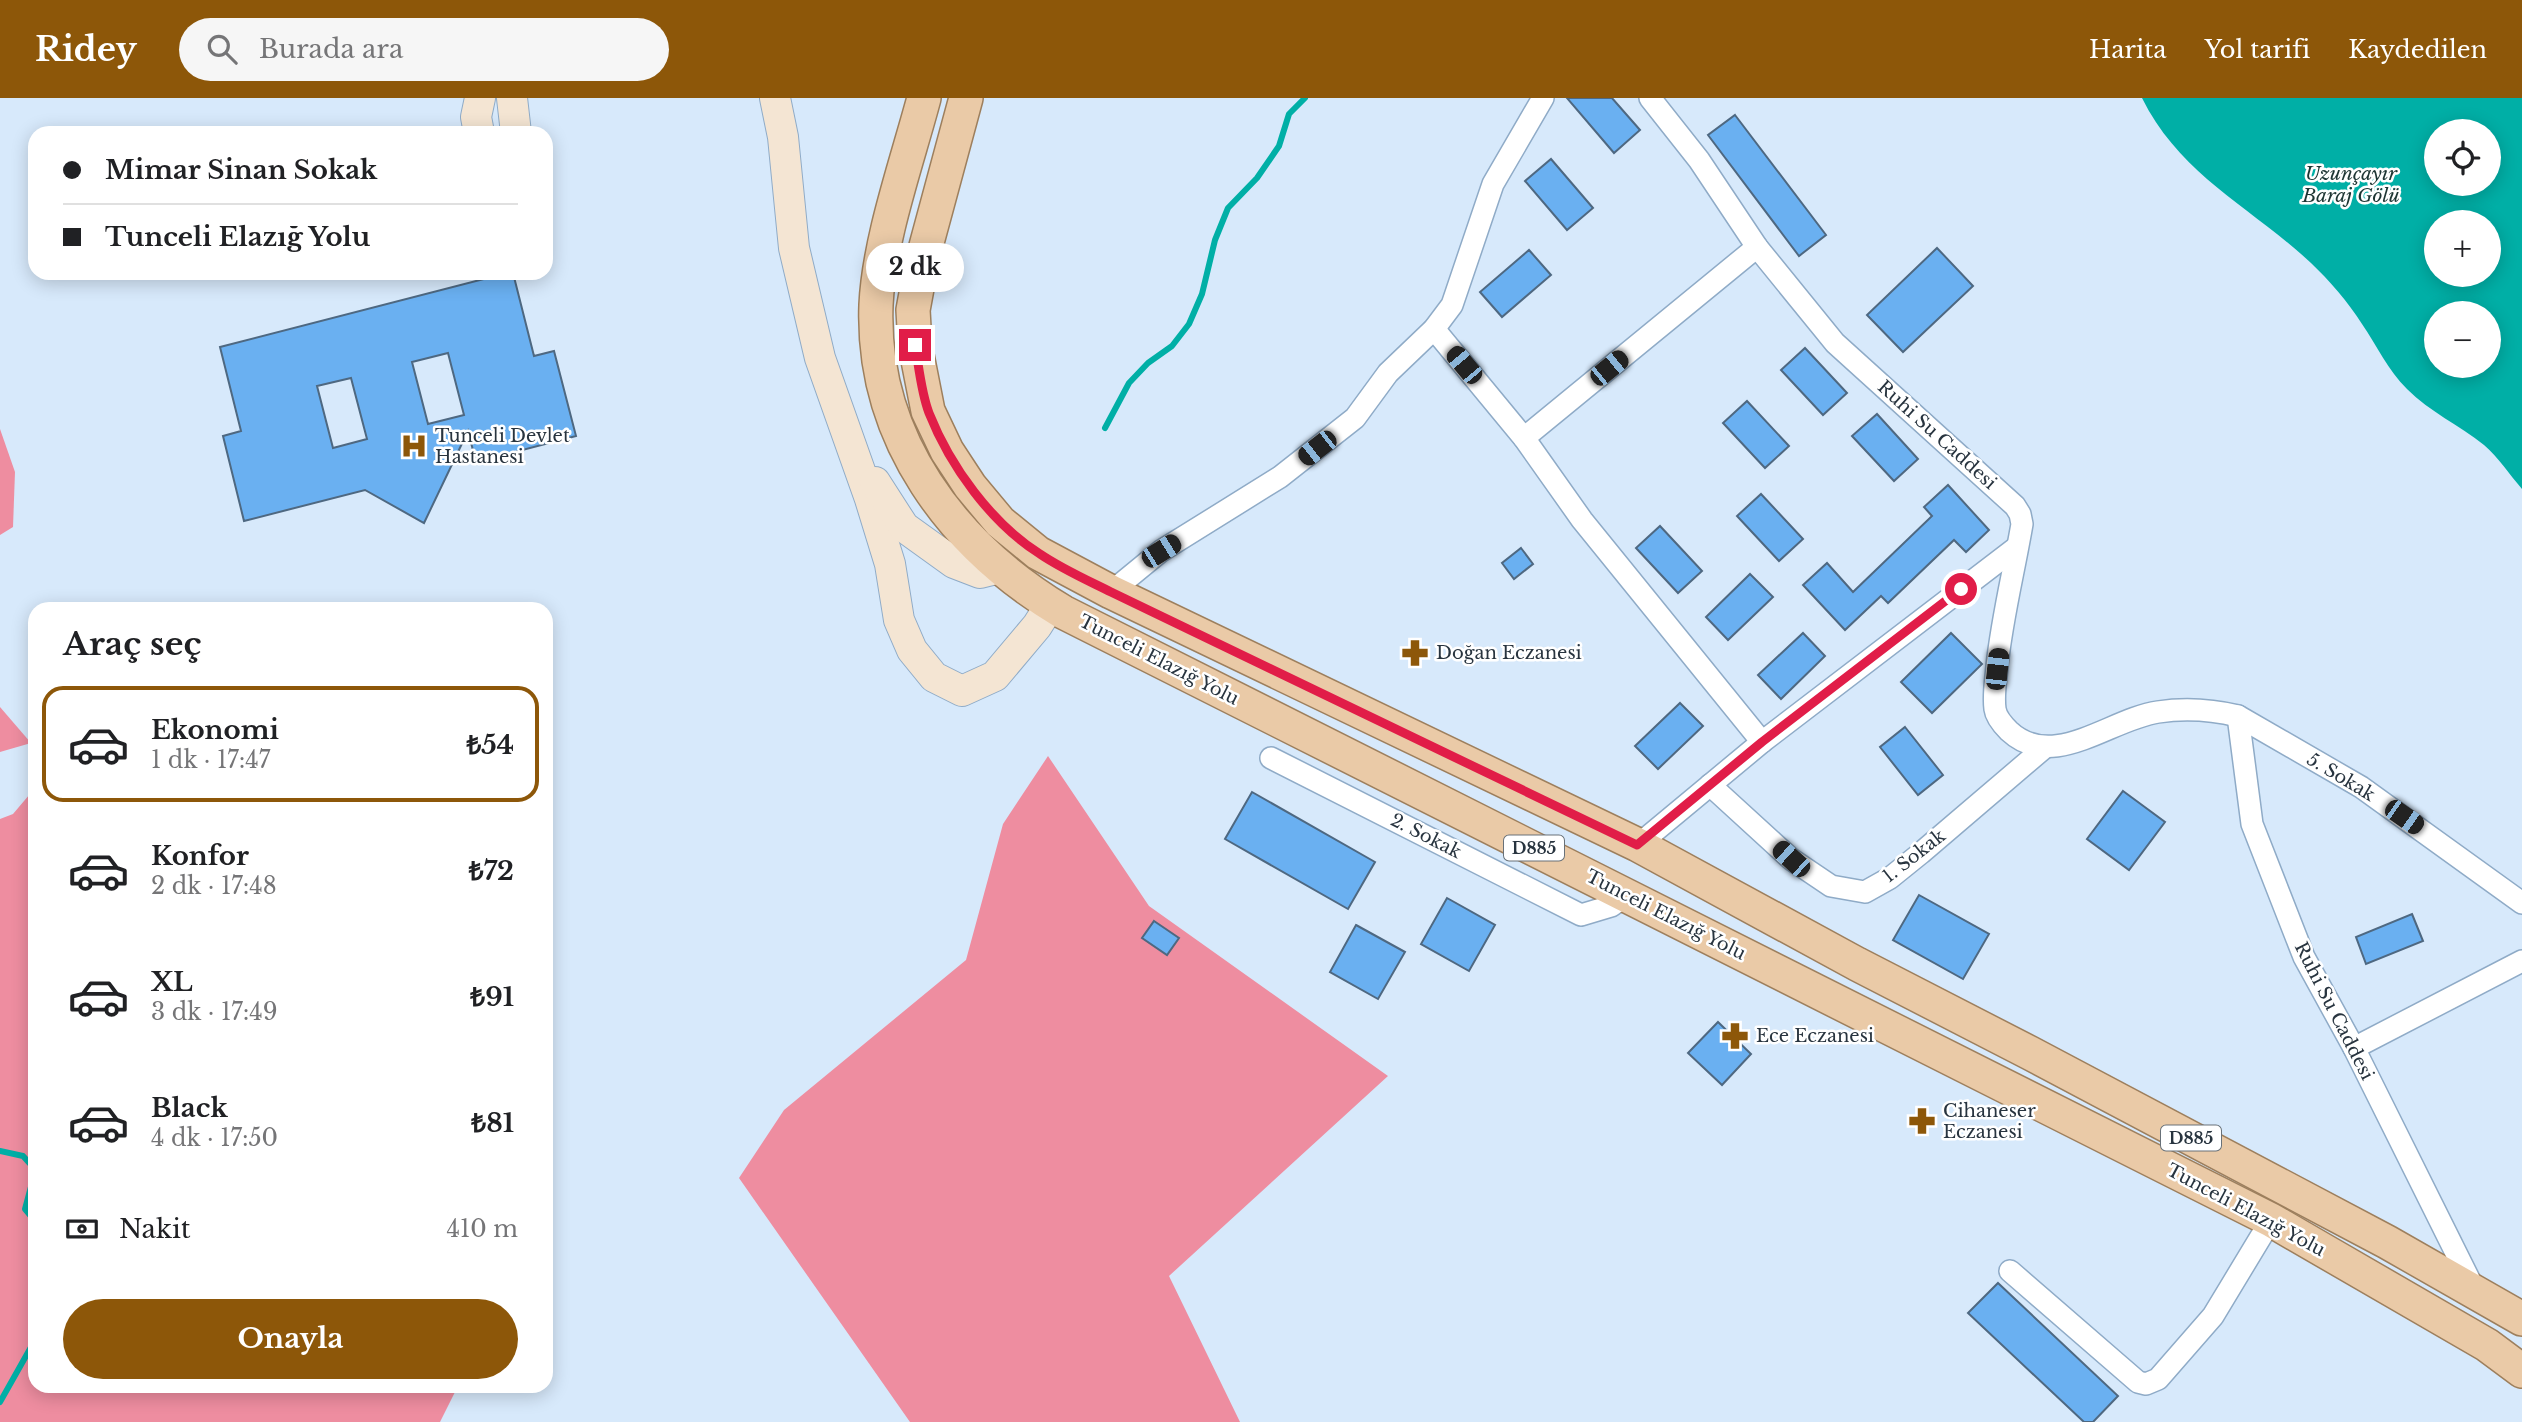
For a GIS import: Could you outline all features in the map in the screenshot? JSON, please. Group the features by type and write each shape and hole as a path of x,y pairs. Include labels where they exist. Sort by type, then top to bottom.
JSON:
{"main road":[{"name":"Tunceli Elazığ Yolu","path":"924,98 883,253 876,304 877,347 888,404 915,466 939,504 967,538 1000,568 1051,604 2271,1220 2487,1345 2522,1371"},
{"name":"D885","path":"965,98 922,261 913,310 915,345 928,411 947,451 970,486 1000,522 1038,554 1111,592 1637,845 1857,964 2030,1052 2388,1242 2522,1319"}],"street":[{"path":"478,126 476,117 480,98"},
{"path":"512,98 515,126"},
{"path":"775,98 783,137 794,248 820,358 870,499 890,564 900,621 912,650 934,677 962,691 995,676 1037,626 1051,604"},
{"path":"790,98 798,135 807,229 826,323 852,414 878,489 904,527 954,563 980,573 1000,568"},
{"path":"1111,592 1161,551 1280,477 1355,418 1388,373 1434,329 1452,305 1493,184 1543,98"},
{"name":"Ruhi Su Caddesi","path":"1650,98 1699,160 1757,247 1835,343 2015,506 2020,514 2022,524 1999,646 1994,692 1995,712 2014,736 2044,748"},
{"path":"1524,438 1757,247"},
{"path":"1434,329 1524,438 1582,520 1762,742"},
{"path":"1637,845 1762,742 2017,547"},
{"path":"2044,748 2057,747 2130,719 2158,712 2230,714"},
{"name":"Ruhi Su Caddesi","path":"2230,714 2252,824 2304,957 2354,1048 2475,1291"},
{"name":"5. Sokak","path":"2230,714 2361,787 2522,903"},
{"name":"1. Sokak","path":"1710,785 1791,859 1831,886 1865,891 1890,877 1922,853 2044,748"},
{"name":"2. Sokak","path":"1271,758 1581,915 1611,906 1627,895"},
{"path":"2354,1048 2522,961"},
{"path":"2010,1271 2138,1382 2146,1384 2158,1379 2213,1316 2271,1220"}],"shaded area":[{"path":"0,429 15,472 13,527 0,535"},
{"path":"0,707 28,740 28,744 0,752"},
{"path":"1048,756 1149,906 1388,1076 1169,1276 1240,1422 910,1422 739,1178 784,1110 966,960 1003,824"},
{"path":"28,796 28,1393 454,1393 440,1422 0,1422 0,819 13,814"}],"water":[{"name":"Uzunçayır Baraj Gölü","path":"2142,98 2522,98 2522,489 2484,445 2425,405 2400,382 2351,308 2318,270 2218,188 2176,149"}],"building":[{"path":"1567,98 1612,98 1640,130 1614,153"},
{"path":"1735,115 1826,235 1799,256 1708,135"},
{"path":"1551,159 1593,208 1567,230 1525,181"},
{"path":"1937,248 1973,286 1903,352 1867,315"},
{"path":"1529,250 1551,275 1502,317 1480,292"},
{"path":"480,280 515,280 534,356 554,351 576,436 476,462 468,431 424,523 365,490 244,521 223,436 241,431 220,347","holes":["448,353 464,415 428,424 412,362","351,378 367,439 333,448 317,386"]},
{"path":"1805,348 1847,393 1823,415 1781,370"},
{"path":"1747,401 1789,446 1765,468 1723,423"},
{"path":"1877,414 1918,459 1894,481 1852,436"},
{"path":"1948,485 1989,530 1966,552 1954,540 1888,603 1881,596 1845,630 1803,585 1827,563 1853,592 1932,516 1924,507"},
{"path":"1761,494 1803,539 1779,561 1737,516"},
{"path":"1660,526 1702,571 1678,593 1636,548"},
{"path":"1521,548 1533,564 1514,579 1502,563"},
{"path":"1750,574 1773,597 1728,640 1706,617"},
{"path":"1803,633 1825,656 1781,699 1758,675"},
{"path":"1951,633 1982,664 1932,713 1901,682"},
{"path":"1680,703 1703,726 1658,769 1635,746"},
{"path":"1905,727 1943,775 1918,795 1880,747"},
{"path":"2123,791 2165,822 2129,870 2087,839"},
{"path":"1252,792 1375,862 1348,909 1225,839"},
{"path":"1919,895 1989,934 1963,979 1893,940"},
{"path":"1447,898 1495,925 1469,971 1421,944"},
{"path":"2412,914 2423,941 2366,964 2356,937"},
{"path":"1154,921 1179,938 1167,955 1142,938"},
{"path":"1356,925 1405,952 1378,999 1330,972"},
{"path":"1718,1022 1751,1054 1722,1085 1688,1053"},
{"path":"1998,1283 2118,1396 2093,1422 2084,1422 1968,1313"}],"waterway":[{"path":"1105,428 1129,383 1148,363 1172,346 1189,324 1202,294 1215,240 1228,208 1257,178 1279,146 1289,114 1305,98"},
{"path":"0,1151 23,1156 28,1162"},
{"path":"28,1198 25,1209 28,1213"},
{"path":"0,1402 28,1352"}],"place":[{"name":"Tunceli Devlet Hastanesi","path":"414,446"},
{"name":"Doğan Eczanesi","path":"1415,653"},
{"name":"Ece Eczanesi","path":"1735,1036"},
{"name":"Cihaneser Eczanesi","path":"1922,1121"}],"route":[{"path":"915,345 928,411 947,451 970,486 1000,522 1038,554 1111,592 1637,845 1762,742 1961,589"}]}
